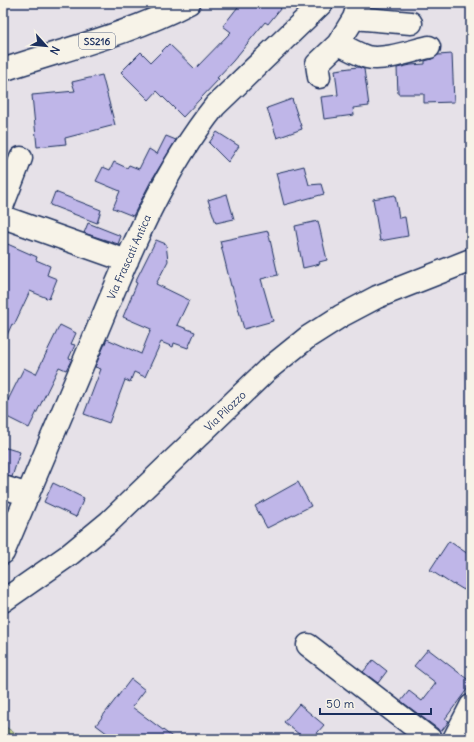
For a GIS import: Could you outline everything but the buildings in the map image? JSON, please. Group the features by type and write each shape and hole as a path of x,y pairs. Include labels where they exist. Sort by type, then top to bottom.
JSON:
{"main road":[{"name":"SS216","path":"3,70 112,36 189,3"},
{"name":"Via Frascati Antica","path":"3,553 127,261 162,188 183,151 203,122 225,96 322,3"},
{"path":"319,77 318,64 338,44 357,11 411,23"},
{"path":"338,44 362,55 376,58 429,47"},
{"path":"3,204 21,158"},
{"path":"3,217 127,261"},
{"name":"Via Pilozzo","path":"3,601 64,558 109,522 267,370 303,340 341,316 377,297 471,260"},
{"path":"3,487 28,494"},
{"path":"308,645 430,739"},
{"path":"454,739 471,706"}],"green space":[{"path":"3,725 23,739 3,739"}]}
